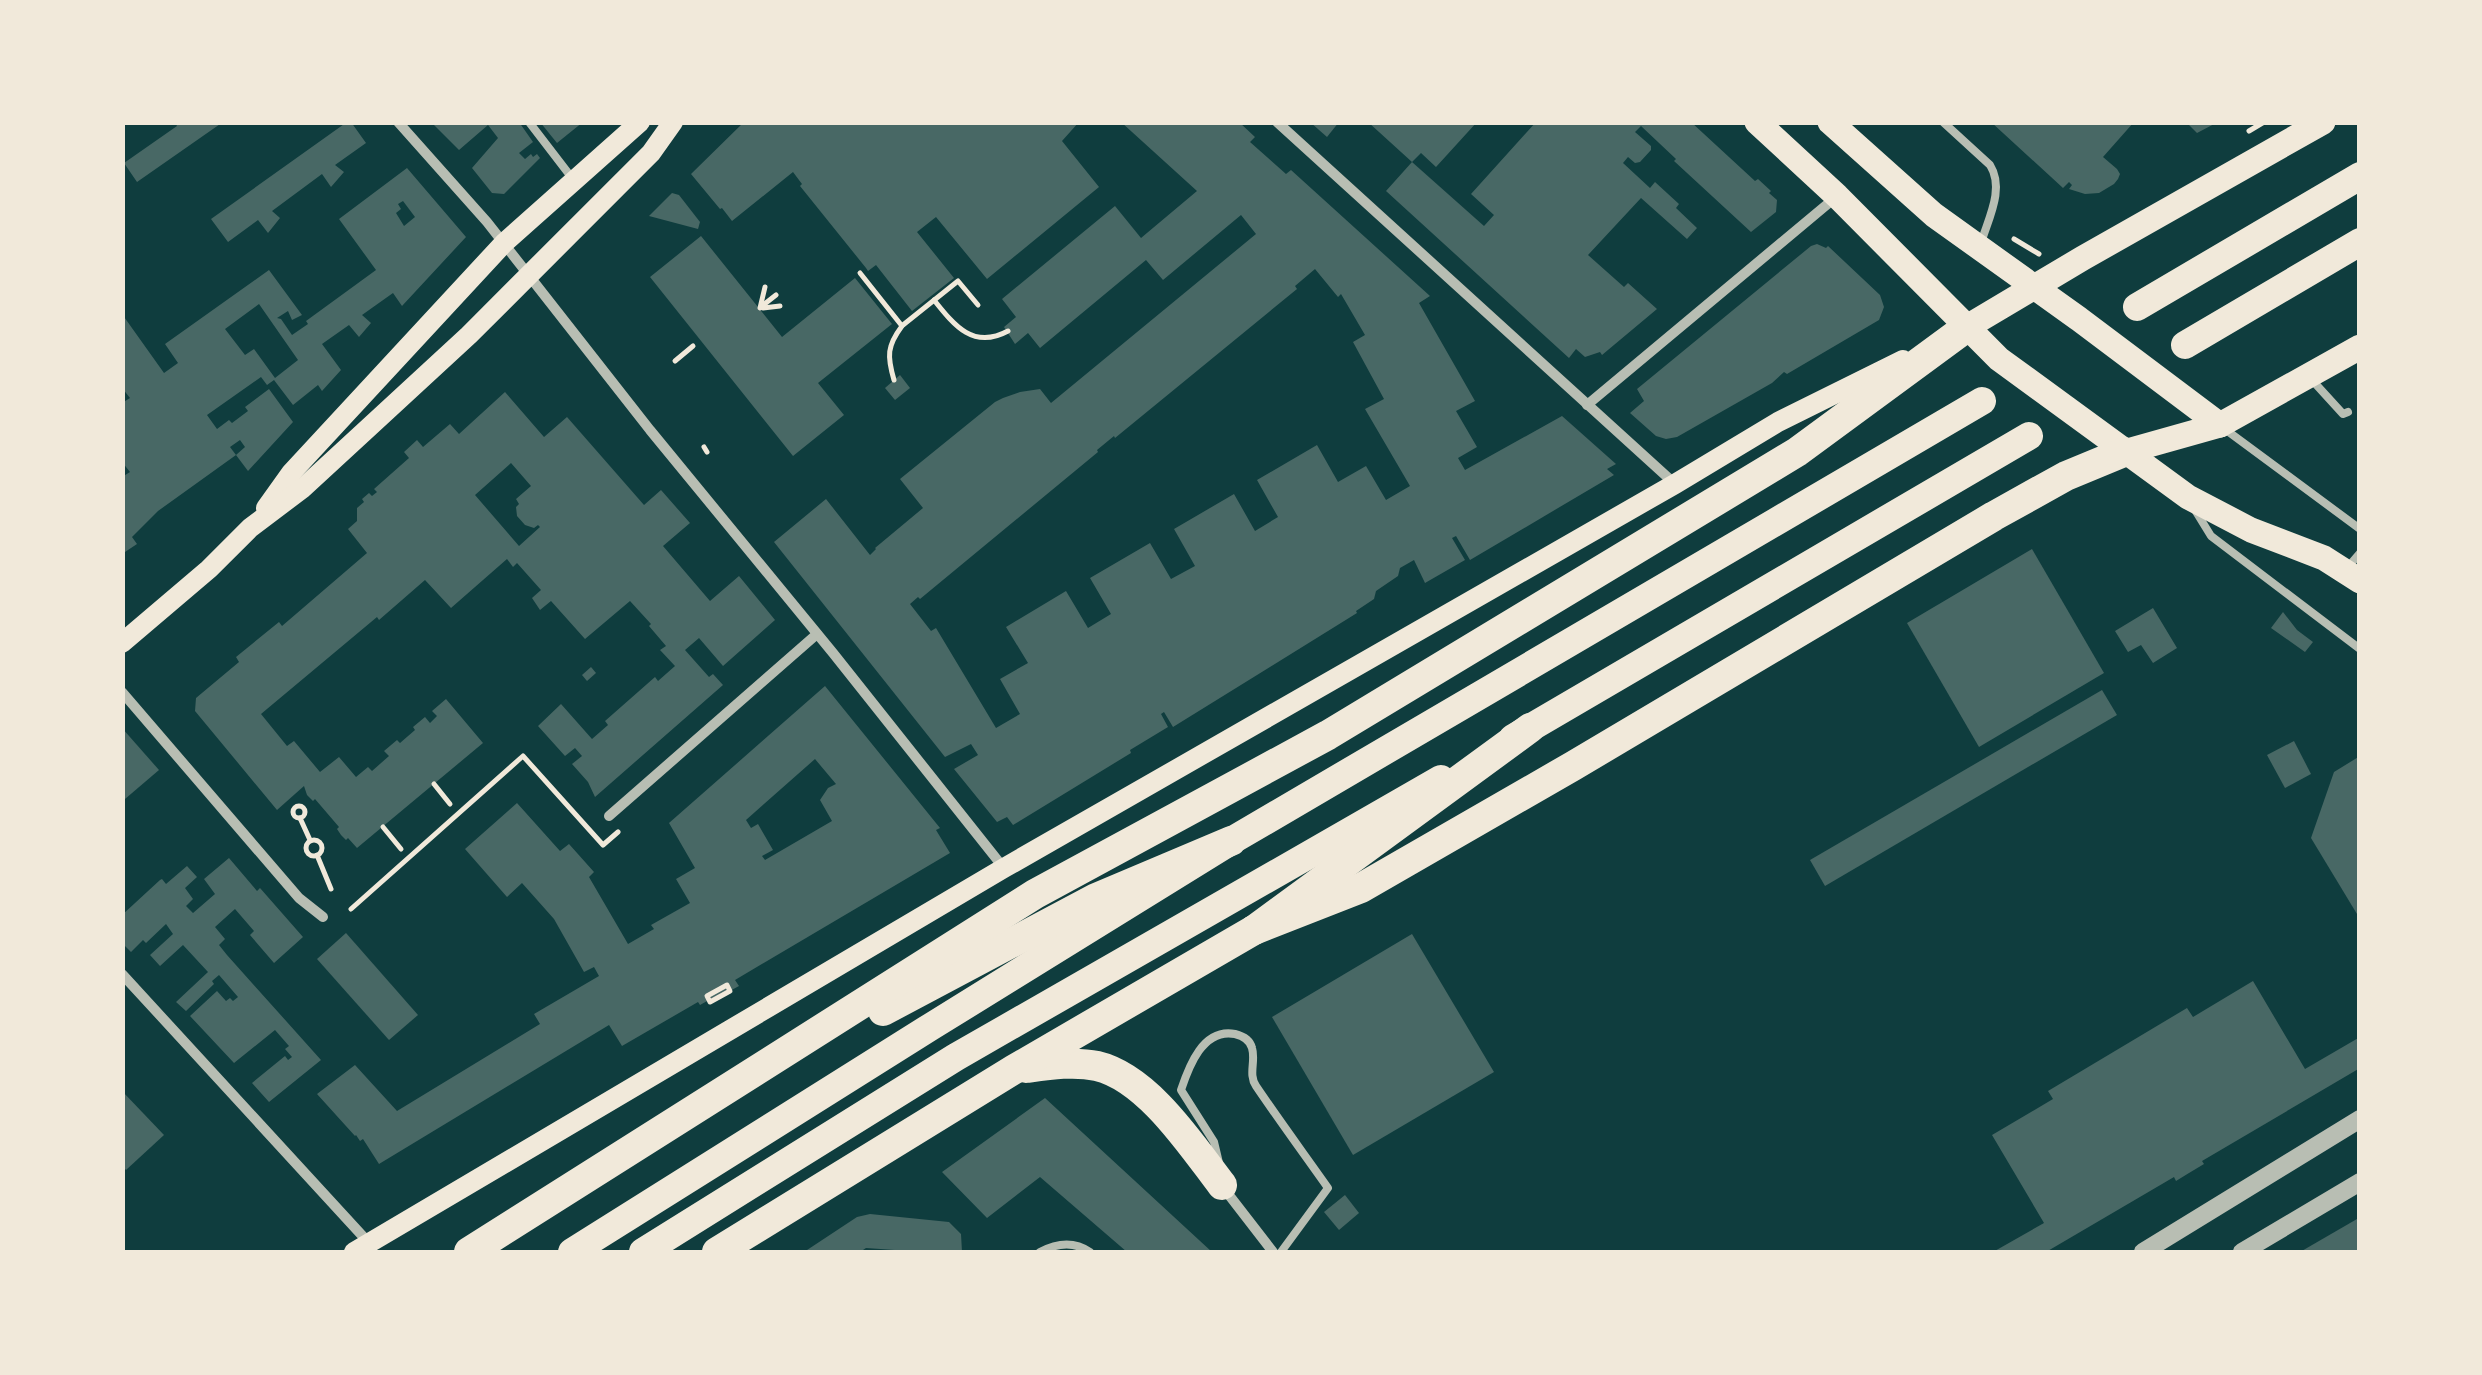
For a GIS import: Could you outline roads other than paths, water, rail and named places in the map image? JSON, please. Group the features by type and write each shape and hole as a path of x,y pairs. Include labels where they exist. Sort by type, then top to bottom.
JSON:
{"highway":[{"path":"2137,307 2360,176"},
{"path":"2185,345 2360,242"},
{"path":"469,1252 1035,894 1328,735 1797,452 1967,327"},
{"path":"572,1252 1231,841 1982,401"},
{"path":"643,1252 956,1057 2030,436"},
{"path":"1254,930 1361,888 2010,508 2066,476 2124,452"},
{"path":"716,1252 1013,1070 1254,930 1530,728"},
{"path":"665,1127 1096,898 1231,841"},
{"path":"1013,1070 1056,1064 1097,1066 1114,1073 1167,1114 1222,1186"}],"main road":[{"path":"250,528 291,473 504,243 640,122"},
{"path":"122,643 250,528 304,488 468,334 651,153 673,122"},
{"path":"1757,122 1837,196 1999,359 2188,498 2250,530 2355,568"},
{"path":"1830,122 1934,216 2074,315 2220,426"},
{"path":"362,1248 1004,868 1778,422 1967,327 2323,122"},
{"path":"2124,452 2220,426 2360,347"}],"street":[{"path":"398,122 504,243 1004,868"},
{"path":"1276,122 1675,484"},
{"path":"1587,404 1837,196"},
{"path":"609,816 817,634"},
{"path":"122,692 299,898 323,917"},
{"path":"122,974 362,1248"},
{"path":"2142,1252 2360,1119"},
{"path":"2242,1252 2360,1182"},
{"path":"1222,1186 1273,1252"}],"lane":[{"path":"528,122 574,180"},
{"path":"1943,122 1995,172 1994,203 1980,248"},
{"path":"2308,377 2343,414 2348,412"},
{"path":"2220,426 2360,528"},
{"path":"2188,498 2211,536 2360,650"},
{"path":"1222,1186 1214,1142 1181,1090 1188,1070 1210,1038 1233,1034 1250,1042 1252,1080 1328,1188 1281,1252"},
{"path":"1040,1252 1067,1243 1090,1252"}]}
